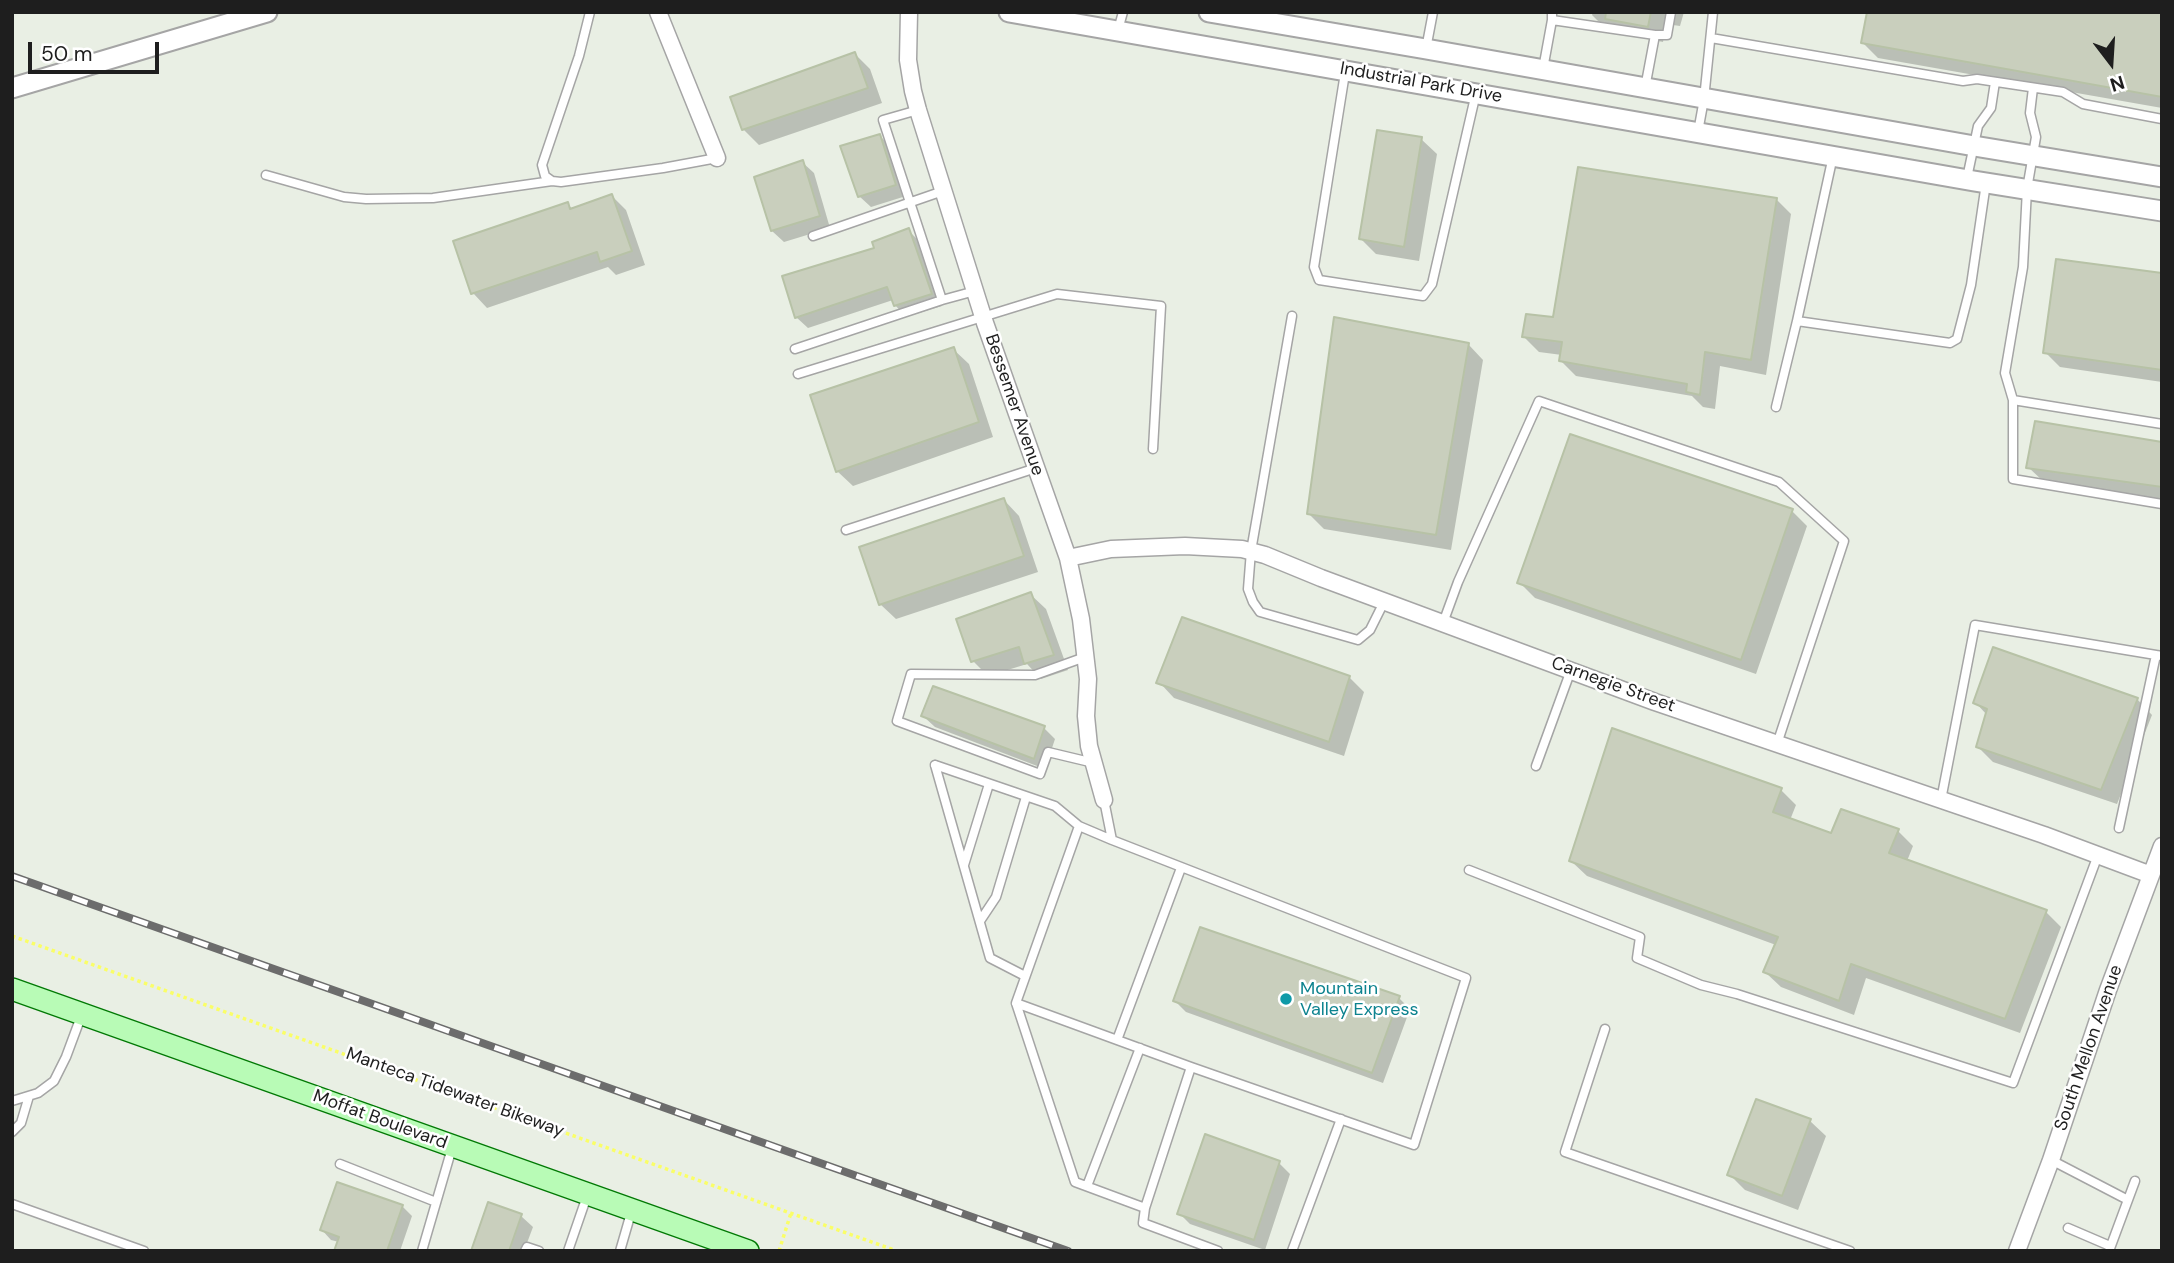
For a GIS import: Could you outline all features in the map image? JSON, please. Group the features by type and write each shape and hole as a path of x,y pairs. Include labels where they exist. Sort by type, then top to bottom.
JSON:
{"main road":[{"name":"Moffat Boulevard","path":"12,989 748,1251"}],"street":[{"path":"12,88 267,12"},
{"path":"658,12 717,158"},
{"name":"Bessemer Avenue","path":"909,12 908,60 918,110 983,316 1068,558 1082,619 1089,746 1104,800"},
{"name":"Industrial Park Drive","path":"1009,12 2162,211"},
{"name":"Industrial Park Drive","path":"1209,12 1290,19 1426,49 1645,89 2162,177"},
{"path":"1833,156 1842,123"},
{"path":"1977,181 1994,150"},
{"name":"Carnegie Street","path":"1068,558 1111,550 1185,546 1251,551 1571,670 2151,875"},
{"name":"South Mellon Avenue","path":"2017,1251 2051,1160 2108,990 2161,851"}],"lane":[{"path":"552,181 545,176 542,165 579,56 590,12"},
{"path":"1117,32 1123,12"},
{"path":"1426,49 1433,12"},
{"path":"1543,70 1552,16 1667,35 1671,12"},
{"path":"1698,132 1713,12"},
{"path":"1645,89 1655,35"},
{"path":"1711,38 1963,82 1978,79 2063,92 2082,104 2162,119"},
{"path":"1345,70 1314,267 1319,280 1423,296 1432,284 1476,93"},
{"path":"1797,321 1950,343 1957,339 1971,285 1977,181 1974,146 1978,126 1991,108 1995,82"},
{"path":"2033,88 2030,113 2036,137 2028,189 2023,267 2005,373 2013,400 2013,479 2162,504"},
{"path":"918,110 883,120 942,300"},
{"path":"1776,407 1833,156"},
{"path":"267,175 344,197 433,198 552,181 561,183 717,158"},
{"path":"813,236 943,191"},
{"path":"795,349 975,291"},
{"path":"798,373 1057,294 1161,306 1153,449"},
{"path":"1292,316 1251,551 1248,589 1252,602 1260,612 1359,640 1370,629 1384,601"},
{"path":"2013,400 2162,424"},
{"path":"1443,623 1458,582 1539,401 1779,482 1844,541 1777,744"},
{"path":"846,530 1036,468"},
{"path":"1941,800 1975,625 2159,655 2119,828"},
{"path":"1085,657 1035,675 911,674 897,721 1040,774 1048,752 1094,763"},
{"path":"1536,766 1571,670"},
{"path":"1016,1003 1414,1145 1466,978 1112,840 1079,826 1055,806 935,765 990,958 1025,976"},
{"path":"964,866 989,784"},
{"path":"979,920 996,897 1026,797"},
{"path":"1104,800 1112,840"},
{"path":"1079,826 1016,1003 1075,1182 1145,1208"},
{"path":"1469,870 1640,937 1637,958 1701,985 1737,994 2013,1083 2098,855"},
{"path":"1118,1040 1181,868"},
{"path":"12,1101 38,1093 54,1081 83,1013"},
{"path":"1605,1029 1565,1152 1850,1251"},
{"path":"1087,1186 1140,1048"},
{"path":"1191,1067 1145,1208 1143,1223 1217,1251"},
{"path":"12,1132 21,1123 29,1096"},
{"path":"1292,1251 1341,1119"},
{"path":"422,1251 453,1146"},
{"path":"2051,1160 2128,1200"},
{"path":"340,1164 436,1202"},
{"path":"2068,1228 2110,1248 2134,1181"},
{"path":"568,1251 588,1194"},
{"path":"12,1205 144,1251"},
{"path":"620,1251 632,1210"},
{"path":"525,1251 527,1247 539,1251"}],"path":[{"name":"Manteca Tidewater Bikeway","path":"12,936 897,1251"},
{"path":"779,1251 791,1213"}],"building":[{"path":"1606,12 1651,12 1648,27 1605,19"},
{"path":"1867,12 2162,12 2162,97 1861,43"},
{"path":"855,52 868,88 742,130 730,97"},
{"path":"1377,130 1422,137 1404,247 1359,239"},
{"path":"880,134 896,185 858,197 840,146"},
{"path":"803,160 820,216 771,231 754,177"},
{"path":"1578,167 1777,198 1751,360 1705,352 1700,395 1686,392 1687,384 1559,361 1562,342 1522,337 1526,314 1553,317"},
{"path":"612,194 632,251 600,262 597,252 471,294 453,241 568,202 570,209"},
{"path":"909,228 932,294 894,306 887,287 795,318 782,276 874,248 872,242"},
{"path":"2056,259 2162,273 2162,370 2043,353"},
{"path":"1334,317 1469,343 1436,535 1307,514"},
{"path":"954,347 979,422 836,472 810,395"},
{"path":"2035,421 2162,442 2162,487 2026,468"},
{"path":"1570,434 1793,509 1741,660 1517,583"},
{"path":"1004,498 1024,556 879,605 859,547"},
{"path":"1031,592 1054,655 1024,664 1019,647 971,662 956,619"},
{"path":"1182,617 1350,676 1329,742 1156,683"},
{"path":"1993,647 2138,698 2101,790 1976,747 1987,709 1973,703"},
{"path":"933,686 1045,726 1034,759 921,716"},
{"path":"1612,728 1782,788 1773,812 1831,833 1841,809 1899,829 1889,853 2047,910 2005,1019 1851,964 1839,1001 1763,972 1778,937 1569,861"},
{"name":"Mountain Valley Express","path":"1200,927 1400,996 1372,1073 1173,1001"},
{"path":"1756,1099 1811,1119 1782,1196 1727,1175"},
{"path":"1205,1134 1280,1161 1254,1240 1177,1214"},
{"path":"337,1182 403,1205 387,1251 334,1251 339,1237 320,1230"},
{"path":"488,1202 522,1214 509,1251 471,1251"}],"railway":[{"path":"12,876 1068,1251"}],"place":[{"name":"Mountain Valley Express","path":"1286,999"}]}
